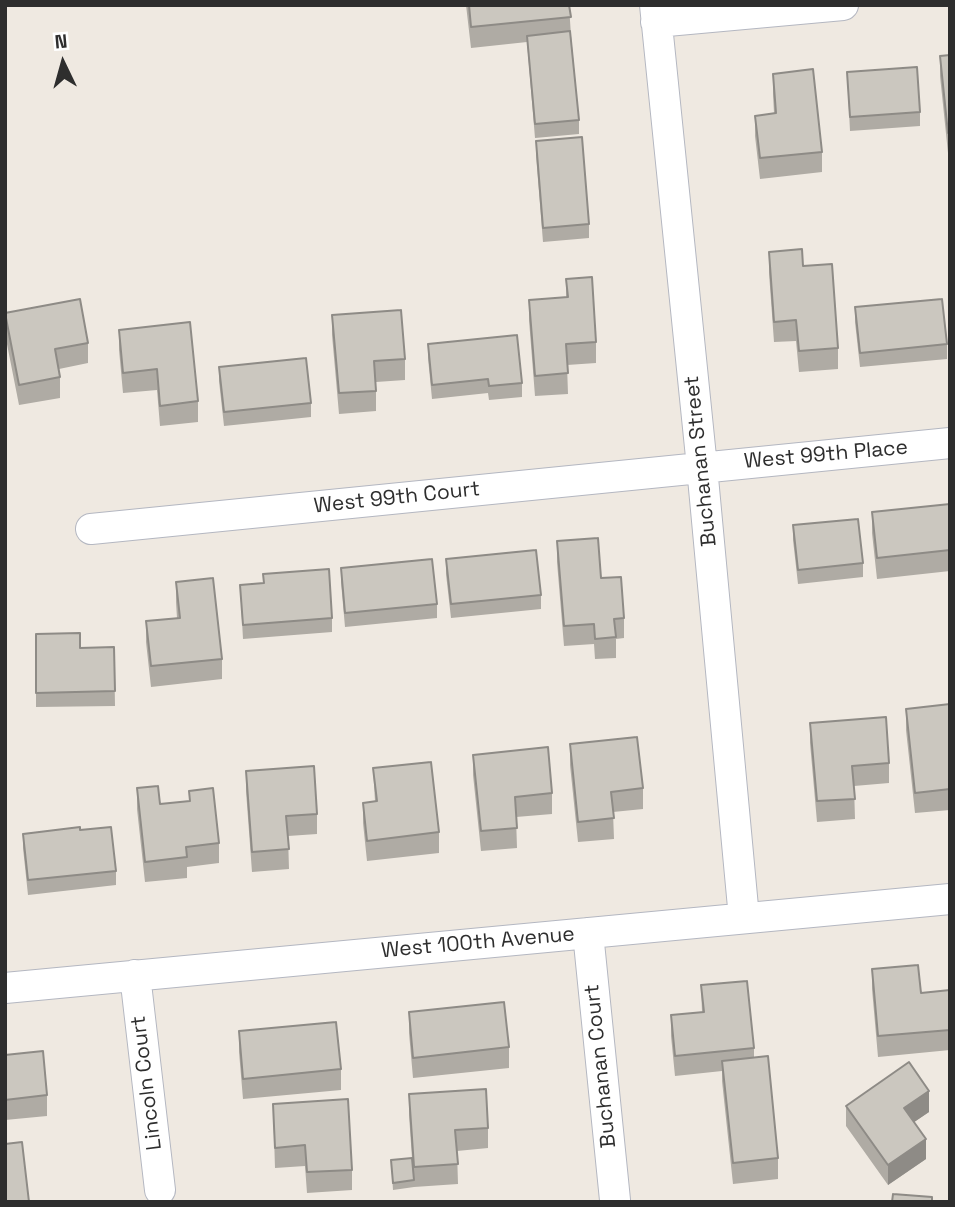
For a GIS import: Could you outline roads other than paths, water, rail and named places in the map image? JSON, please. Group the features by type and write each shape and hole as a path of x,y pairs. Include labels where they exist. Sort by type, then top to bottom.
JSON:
{"street":[{"path":"656,14 843,5"},
{"name":"Buchanan Street","path":"656,14 744,918"},
{"name":"West 99th Place","path":"702,467 950,443"},
{"name":"West 99th Court","path":"91,529 702,467"},
{"name":"West 100th Avenue","path":"5,988 950,899"},
{"name":"Buchanan Court","path":"588,933 615,1200"},
{"name":"Lincoln Court","path":"135,975 160,1190"}]}
